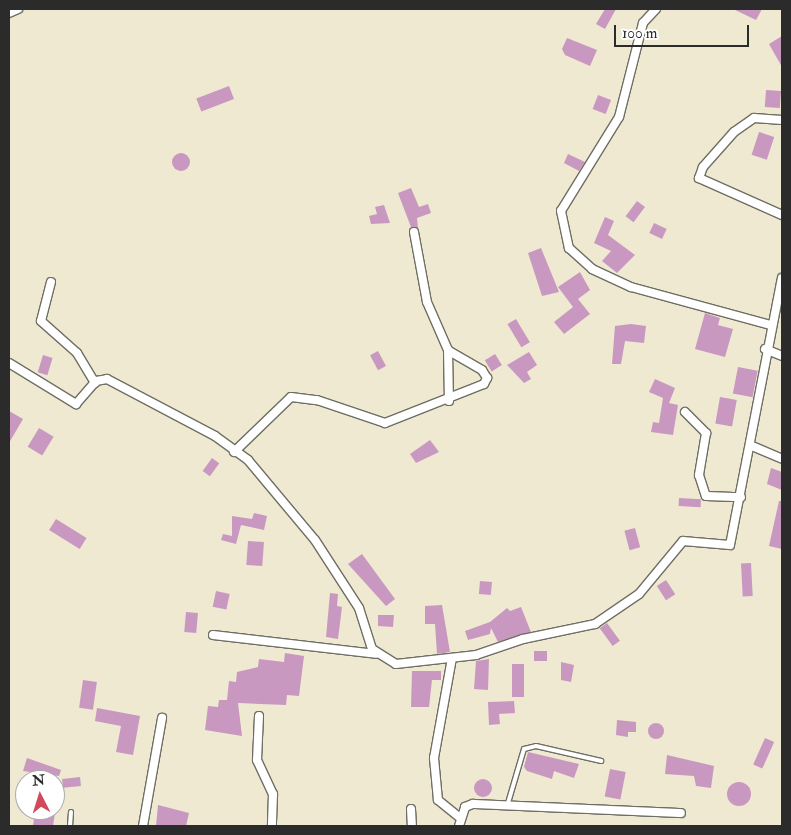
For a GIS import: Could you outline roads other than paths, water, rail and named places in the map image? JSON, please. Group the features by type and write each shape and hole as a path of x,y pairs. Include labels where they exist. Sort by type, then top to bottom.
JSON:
{"street":[{"path":"9,13 18,9"},
{"path":"656,9 643,23 619,118 561,211 569,248 592,269 631,287 771,325"},
{"path":"782,120 754,118 734,132 703,166 699,178 782,215"},
{"path":"414,232 427,302 448,350 449,401"},
{"path":"213,635 376,654 396,664 452,658 595,624 639,594 683,541 730,545 752,446 766,349 782,278"},
{"path":"51,282 41,321 77,353 95,383"},
{"path":"766,349 782,356"},
{"path":"234,452 291,397 317,400 385,423 449,401 484,384 487,378 482,370 448,350"},
{"path":"9,363 76,404 95,383 113,382 215,436 259,469 315,540 359,608 376,654"},
{"path":"685,412 706,433 699,475 706,496 741,497"},
{"path":"752,446 782,459"},
{"path":"452,658 434,758 438,800 459,817"},
{"path":"259,716 257,760 273,794 272,826"},
{"path":"143,826 162,718"},
{"path":"459,826 459,817 473,804 508,803 547,810 681,813"},
{"path":"411,809 412,826"}],"lane":[{"path":"508,803 524,749 536,746 600,761"},
{"path":"70,826 71,812"}]}
